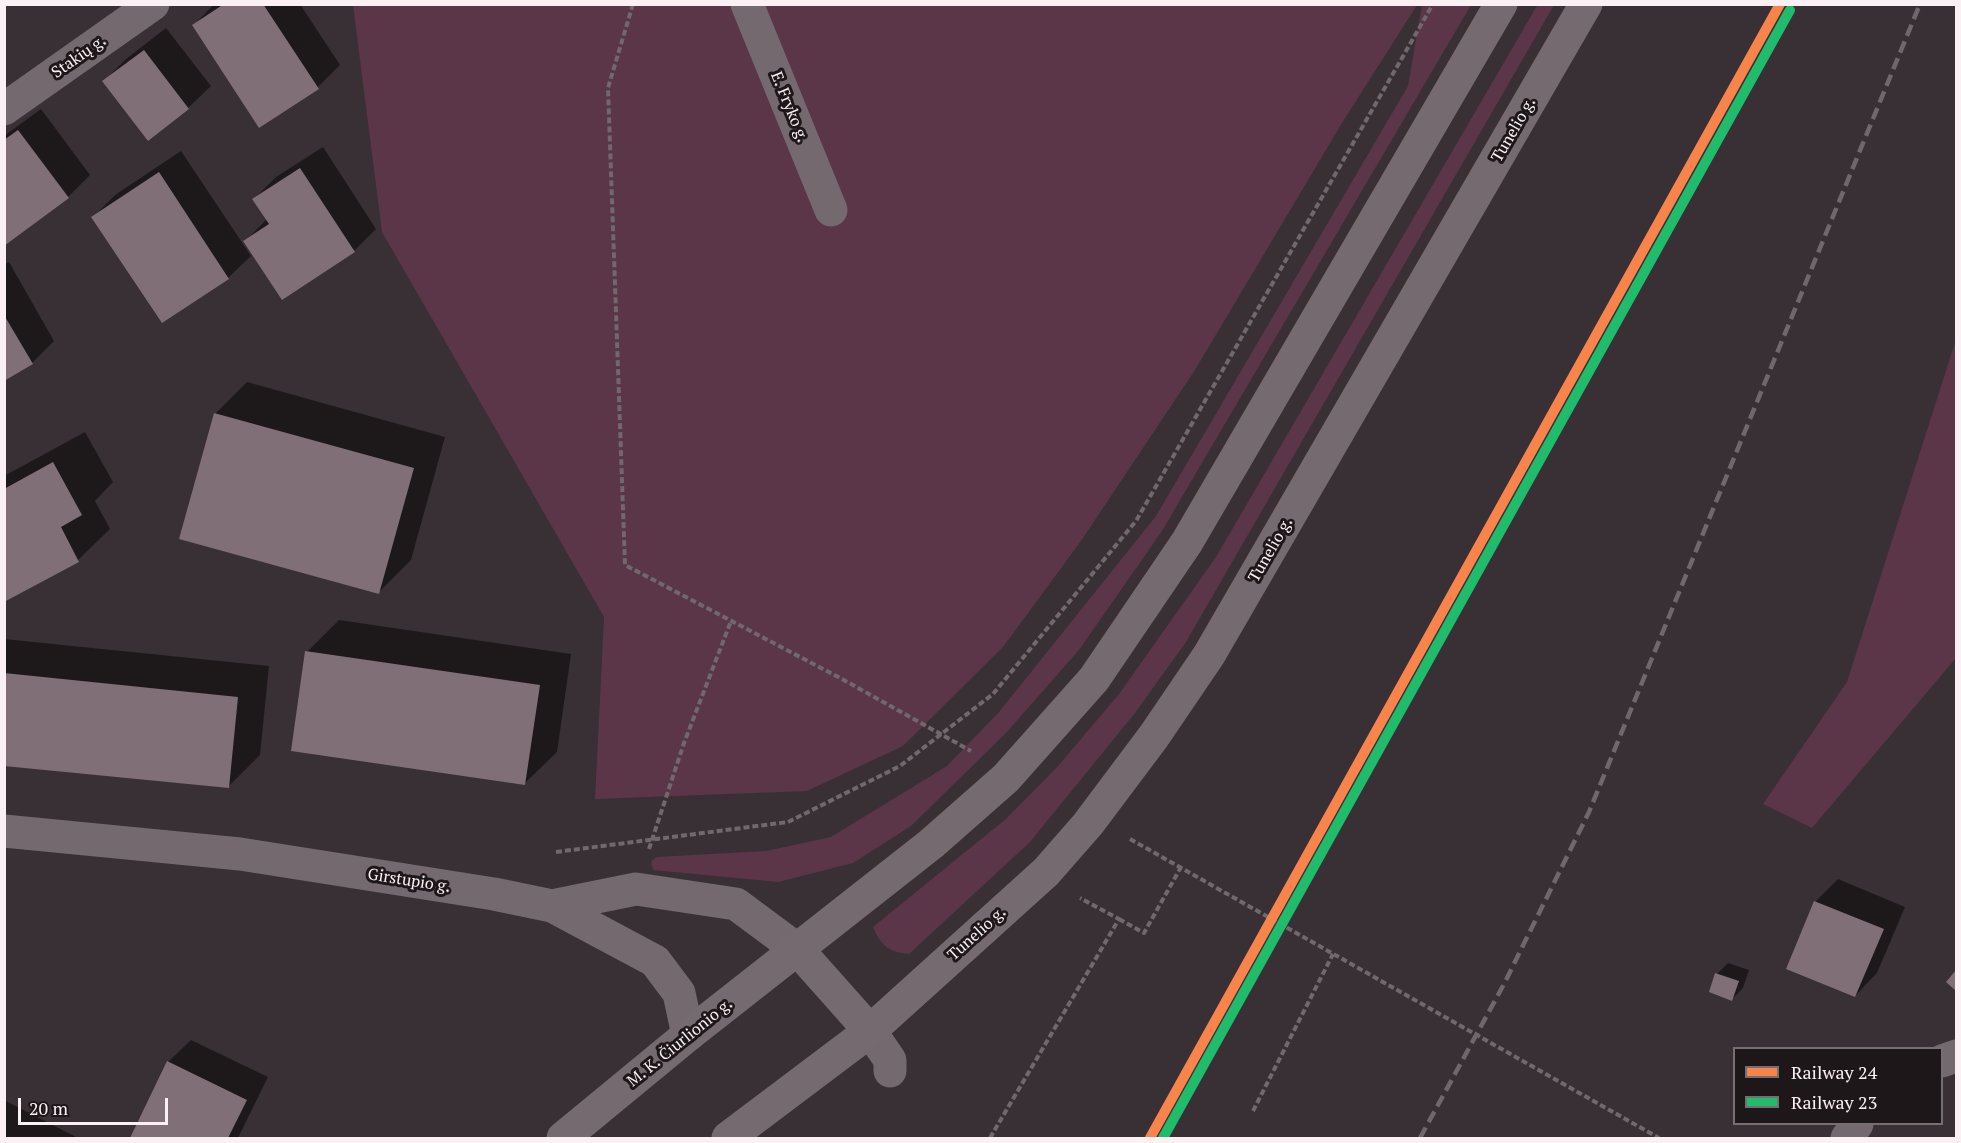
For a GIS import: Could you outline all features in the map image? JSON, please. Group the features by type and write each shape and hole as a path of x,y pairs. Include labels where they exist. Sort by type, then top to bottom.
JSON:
{"main road":[{"path":"728,1138 870,1031 798,950 931,844 1006,778 1094,679 1187,542 1501,4"},
{"name":"Tunelio g.","path":"870,1031 1046,872 1095,815 1154,736 1209,656 1586,4"},
{"name":"M. K. Čiurlionio g.","path":"562,1138 688,1035 798,950"}],"street":[{"name":"Stakių g.","path":"4,109 153,4"},
{"name":"E. Fryko g.","path":"747,4 831,210"},
{"name":"Girstupio g.","path":"4,831 240,854 494,894 552,906 636,889 736,904 798,950"},
{"path":"552,906 655,961 679,993 688,1035"},
{"path":"870,1031 890,1060 890,1071"},
{"path":"1847,1138 1856,1125"}],"path":[{"path":"633,4 608,88 625,565 842,679 976,753"},
{"path":"556,852 788,822 900,766 993,694 1136,521 1433,4"},
{"path":"651,840 684,743 731,621"},
{"path":"1119,833 1659,1138"},
{"path":"1046,872 1072,894 1144,933 1181,867"},
{"path":"990,1138 1119,919"},
{"path":"1253,1111 1333,954"}],"shaded area":[{"path":"1538,4 1554,5 1186,642 1135,713 1030,842 909,954 896,952 886,947 873,927 1007,818 1058,766 1119,694 1216,557"},
{"path":"353,5 1417,5 1342,123 1195,370 1081,541 1003,647 903,746 807,791 595,799 604,617 382,232"},
{"path":"1422,5 1471,5 1162,531 1079,650 1006,733 911,826 853,863 778,882 653,870 651,862 656,857 766,851 831,837 947,766 999,712 1156,516 1408,86"},
{"path":"1956,339 1956,658 1812,828 1763,804 1847,682"}],"building":[{"path":"224,4 263,4 319,89 259,128 192,25"},
{"path":"144,50 189,109 148,141 102,81"},
{"path":"18,130 69,198 4,246 4,140"},
{"path":"300,168 355,252 282,300 243,241 269,224 252,199"},
{"path":"159,172 229,279 162,323 91,217"},
{"path":"4,315 33,364 4,381"},
{"path":"214,413 414,468 379,594 179,539"},
{"path":"53,462 82,515 61,527 79,562 4,602 4,489"},
{"path":"305,651 540,685 525,785 291,751"},
{"path":"4,673 238,697 229,788 4,766"},
{"path":"1814,901 1884,929 1855,997 1786,969"},
{"path":"1956,970 1956,991 1946,982"},
{"path":"1715,973 1739,981 1732,1001 1709,992"},
{"path":"167,1061 247,1100 228,1138 130,1138"}],"railway":[{"path":"1420,1138 1504,984 1589,812 1920,4"}],"rail line":[{"name":"24","path":"1150,1138 1780,4"},
{"name":"23","path":"1163,1138 1790,10"}]}
